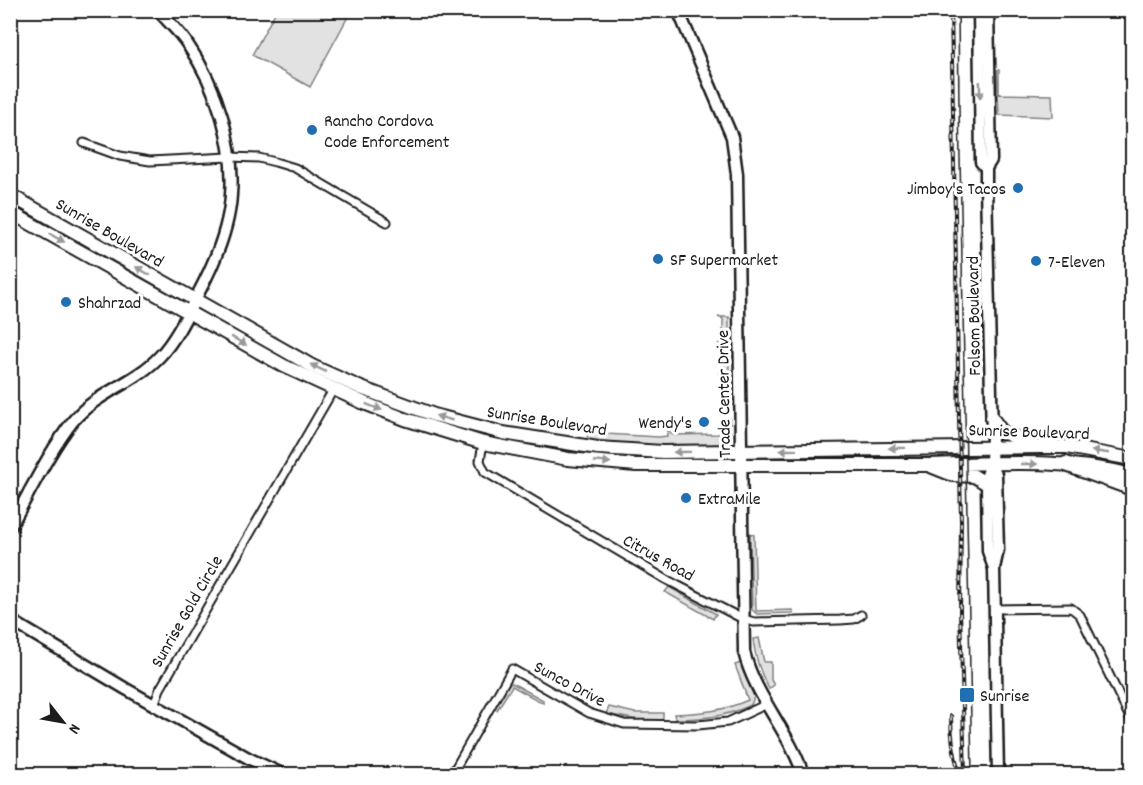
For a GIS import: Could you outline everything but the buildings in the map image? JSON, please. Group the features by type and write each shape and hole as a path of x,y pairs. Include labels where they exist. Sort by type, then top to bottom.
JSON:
{"highway":[{"path":"1066,464 1132,488"}],"main road":[{"name":"Sunrise Boulevard","path":"10,195 284,366 333,390 405,419 483,443 568,459 636,465 1066,464 1132,475"},
{"name":"Sunrise Boulevard","path":"10,212 312,366 361,388 434,415 488,429 577,446 663,452 1067,447 1132,459"},
{"path":"333,390 341,388 355,391 361,388"},
{"path":"992,418 1002,432 1039,447"},
{"path":"461,437 471,432 483,434 488,429"},
{"path":"483,443 491,438 566,450 577,446"},
{"path":"927,465 953,475 974,476 987,484"}],"street":[{"path":"10,527 58,444 74,421 96,399 131,380 158,359 176,334 211,269 229,212 231,196 229,156 224,123 204,71 187,42 158,10"},
{"name":"Trade Center Drive","path":"678,10 732,137 737,174 743,644 746,659 767,704 788,737 803,774"},
{"name":"Folsom Boulevard","path":"979,10 981,162 986,168"},
{"name":"Folsom Boulevard","path":"988,10 991,160 986,168 992,463 996,474 998,550 994,568 998,774"},
{"path":"979,27 984,35 988,55"},
{"path":"84,143 120,156 150,160 229,156 258,158 295,168 387,222"},
{"name":"Sunrise Gold Circle","path":"154,705 160,689 333,390"},
{"name":"Citrus Road","path":"483,443 480,462 485,472 667,580 743,619 754,622 840,620 854,619 861,615"},
{"name":"Folsom Boulevard","path":"992,463 987,475 988,551 994,568"},
{"path":"995,609 1071,608 1080,615 1132,722"},
{"path":"10,620 154,705 250,759 282,774"},
{"name":"Sunco Drive","path":"452,774 512,669 595,716 624,724 698,725 728,722 767,704"}],"shaded area":[{"path":"276,11 351,11 310,87 252,55"},
{"path":"997,70 999,70 999,94 1052,95 1053,117 999,115"},
{"path":"718,317 729,317 729,385 721,386 724,383 724,374 719,372 724,372 723,345 718,343 723,343 723,319"},
{"path":"724,418 730,418 731,437 729,443 724,445 645,445 588,441 587,433 659,437 667,436 667,429 673,435 719,434 724,429"},
{"path":"750,533 754,535 756,611 793,610 793,613 757,614 752,610"},
{"path":"669,587 716,614 713,619 665,592"},
{"path":"759,638 764,662 771,662 771,680 774,685 769,689 755,652 753,639"},
{"path":"741,663 754,697 751,705 714,716 675,719 674,714 712,711 748,700 735,665"},
{"path":"512,683 543,700 543,703 512,686 497,710 494,709 507,685"},
{"path":"609,707 635,713 663,713 663,720 638,720 606,714"}],"tram line":[{"path":"958,10 972,774"}],"railway":[{"path":"951,10 961,522 960,611 965,774"},
{"path":"951,716 953,745 960,774"}],"place":[{"name":"Rancho Cordova Code Enforcement","path":"312,130"},
{"name":"Jimboy's Tacos","path":"1018,188"},
{"name":"SF Supermarket","path":"658,259"},
{"name":"7-Eleven","path":"1036,261"},
{"name":"Shahrzad","path":"66,302"},
{"name":"Wendy's","path":"704,422"},
{"name":"ExtraMile","path":"686,498"},
{"name":"Sunrise","path":"967,695"}]}
